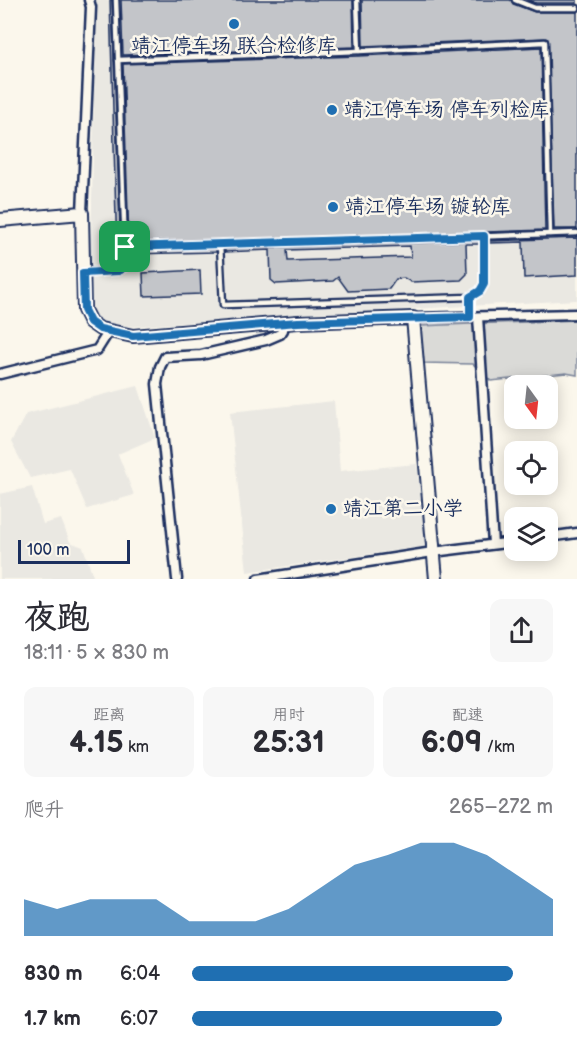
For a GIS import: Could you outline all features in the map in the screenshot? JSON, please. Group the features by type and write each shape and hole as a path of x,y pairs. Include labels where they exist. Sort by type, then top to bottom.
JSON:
{"street":[{"path":"89,0 91,7 82,213 84,310 90,322 100,329 133,336 284,323 577,314"},
{"path":"0,220 82,213"},
{"path":"474,317 493,544"},
{"path":"413,318 436,579"},
{"path":"177,579 157,384 160,367 165,357 201,355 266,340 280,334 284,323"},
{"path":"0,374 97,350 109,331"},
{"path":"558,536 577,533"},
{"path":"258,579 504,543"}],"lane":[{"path":"83,273 118,271 126,266 116,0"},
{"path":"357,0 359,51"},
{"path":"515,0 535,8 577,8"},
{"path":"535,0 535,8"},
{"path":"118,60 545,42 550,234"},
{"path":"125,247 577,233"},
{"path":"220,244 224,305 470,297 480,291 484,284 484,236"},
{"path":"470,297 474,317"}],"shaded area":[{"path":"96,0 577,0 577,300 123,327 97,321 90,303"},
{"path":"577,320 577,375 566,373 504,375 504,380 491,381 473,364 423,363 419,326"},
{"path":"138,386 155,438 118,454 134,495 87,509 70,469 30,478 11,442 26,414"},
{"name":"靖江第二小学","path":"334,401 340,471 417,464 426,546 247,572 230,412"},
{"path":"32,487 43,524 61,519 70,542 83,547 94,579 0,579 0,494"}],"building":[{"path":"110,0 112,0 121,255 117,255"},
{"name":"靖江停车场 联合检修库","path":"121,0 353,0 354,47 123,55"},
{"path":"362,0 511,0 513,4 535,12 577,12 577,229 554,229 548,39 363,46"},
{"path":"527,0 577,0 577,3 536,3"},
{"path":"541,47 545,230 129,242 123,64"},
{"path":"577,238 577,275 524,278 523,242 489,243 489,241"},
{"path":"480,241 480,244 466,244 467,274 461,280 411,282 404,278 396,279 389,289 348,291 338,277 333,281 276,284 271,280 270,250 225,252 225,249","holes":["410,246 411,257 288,261 287,250"]},
{"path":"216,249 216,252 130,254 130,251"},
{"path":"200,270 201,294 144,296 143,273"}],"place":[{"name":"靖江停车场 联合检修库","path":"234,24"},
{"name":"靖江停车场 停车列检库","path":"332,110"},
{"name":"靖江停车场 镟轮库","path":"333,207"},
{"name":"靖江第二小学","path":"331,509"}],"route":[{"path":"484,236 484,284 480,291 470,297 470,317 298,322 133,336 100,329 90,322 84,310 83,273 118,271 126,266 125,247 484,236"}]}
